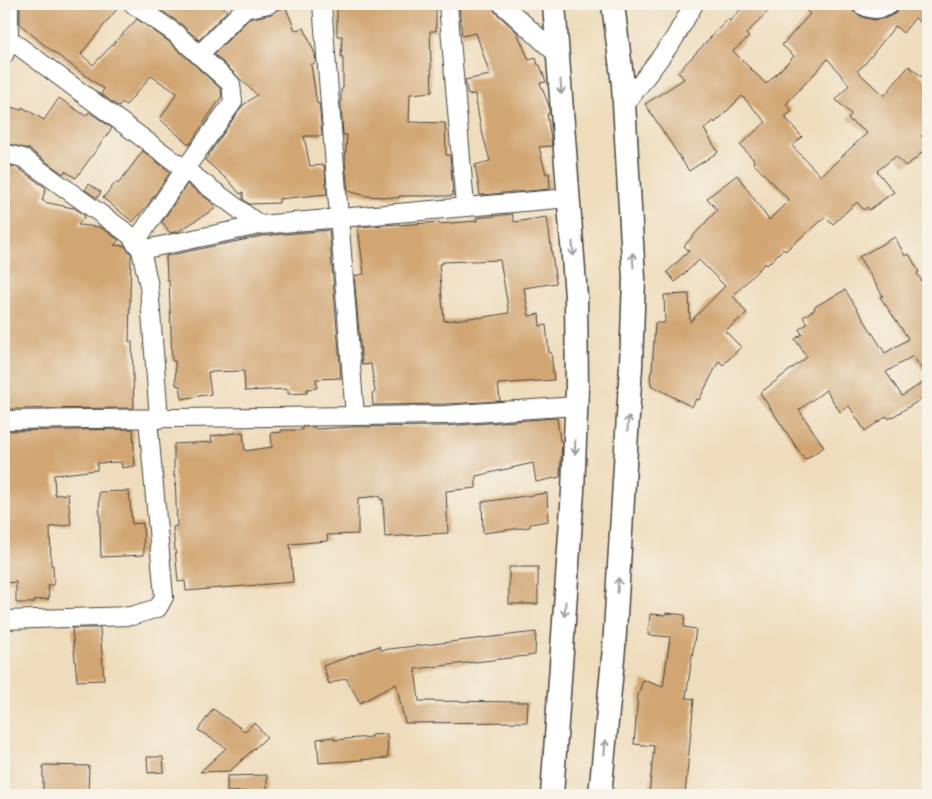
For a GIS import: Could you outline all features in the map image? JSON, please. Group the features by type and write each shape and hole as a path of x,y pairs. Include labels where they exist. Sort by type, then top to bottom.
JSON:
{"street":[{"path":"9,4 6,47 184,169 260,225"},
{"path":"133,4 175,33 231,84 233,102 184,169 138,246"},
{"path":"200,54 244,9 269,4"},
{"path":"322,4 356,416"},
{"path":"448,4 465,206"},
{"path":"502,4 559,56"},
{"path":"552,795 573,491 576,406 576,297 554,4"},
{"path":"600,795 614,648 632,357 634,278 624,106 613,4"},
{"path":"624,106 674,39 694,4"},
{"path":"860,4 869,9 883,9 891,4"},
{"path":"4,153 23,158 130,235 138,246 148,286 153,419 164,597 158,608 131,616 4,620"},
{"path":"138,246 260,225 569,198"},
{"path":"4,420 445,415 576,406"}],"building":[{"path":"20,4 121,4 81,54 93,65 137,19 168,41 221,89 222,96 189,145 160,119 177,93 151,76 126,105 122,102 119,107 101,94 104,89 44,45 20,24"},
{"path":"152,4 220,4 227,11 199,40 181,24"},
{"path":"347,4 436,4 436,31 430,31 432,92 410,94 409,122 445,123 446,155 450,155 453,196 399,196 399,198 367,196 348,191 345,162 347,135 343,135 341,103 341,90 343,88 342,36 337,36 337,7 347,7"},
{"path":"459,4 492,4 495,12 517,32 529,60 536,58 538,65 540,65 546,82 540,83 549,106 549,114 547,114 552,146 539,147 546,174 549,173 550,189 480,195 475,165 490,161 480,124 475,94 468,95 465,80 490,75 476,33 462,36"},
{"path":"746,4 775,4 746,34 749,37 733,51 766,84 794,56 782,45 810,14 799,4 849,4 855,13 875,20 886,18 896,13 902,4 928,4 928,28 915,18 903,33 895,26 857,71 884,96 909,66 928,82 928,129 921,136 928,142 928,145 917,158 905,166 896,156 877,171 894,192 869,210 867,207 864,210 857,202 833,224 826,217 785,251 783,249 767,265 765,263 733,296 747,313 725,331 741,347 723,365 719,361 699,400 696,399 692,407 651,385 650,376 655,323 665,323 664,295 689,294 690,322 725,286 699,260 675,282 667,272 689,251 684,246 717,210 707,198 737,175 769,220 789,200 753,163 754,160 740,145 766,122 742,96 715,123 714,121 704,129 718,152 689,171 645,104 684,79 678,72 728,19 730,21","holes":["828,59 849,85 836,100 851,114 848,119 867,133 821,176 792,146 802,137 785,117 792,111 786,104"]},
{"path":"286,8 295,30 304,28 315,54 316,62 311,65 317,104 319,103 322,136 304,136 310,166 324,165 327,194 279,199 279,203 249,204 243,199 243,192 240,194 230,182 205,160 242,106 257,95 214,54 249,19"},
{"path":"59,98 86,116 89,112 112,128 76,178 65,171 63,174 29,149 4,143 4,105 21,110 22,107 44,120"},
{"path":"143,151 170,172 149,203 133,222 103,198 116,182 118,184"},
{"path":"4,164 18,168 46,188 42,200 44,202 73,207 85,216 78,225 100,227 119,240 114,245 125,246 131,254 129,342 132,342 134,408 4,409"},
{"path":"89,184 101,192 97,198 85,190"},
{"path":"187,184 209,200 216,208 179,231 170,233 162,222"},
{"path":"512,214 514,222 547,217 556,283 524,288 529,316 539,314 540,326 546,325 554,380 498,384 500,401 373,405 372,393 375,392 371,364 362,365 354,276 364,274 358,227 439,222 439,224 477,221 476,218","holes":["500,260 509,313 444,321 439,264 443,264 442,262"]},
{"path":"329,230 341,378 316,379 317,388 307,389 307,393 288,394 288,389 245,391 244,371 208,372 211,394 182,399 180,386 176,385 175,361 172,361 169,280 167,280 166,256 262,236"},
{"path":"895,237 905,256 909,254 919,272 917,273 928,291 928,379 928,395 889,419 887,416 865,431 849,406 840,412 826,390 799,410 824,447 805,460 760,393 807,357 795,339 802,334 799,329 807,324 803,317 815,309 814,307 845,290 885,353 908,338 880,297 883,296 859,257","holes":["913,356 928,379 902,396 886,372"]},
{"path":"557,418 560,441 562,441 560,477 536,482 533,463 476,476 476,488 446,491 448,533 385,537 383,499 381,500 380,496 358,498 358,534 327,535 328,541 290,544 293,582 186,591 185,581 178,582 173,527 177,526 174,444 212,442 211,436 243,432 245,451 272,447 271,433 282,432 281,430 302,430 302,427 315,427 315,429 445,426"},
{"path":"133,429 135,466 122,468 121,462 97,463 97,470 54,475 55,495 68,494 71,525 50,527 51,565 53,565 54,585 48,585 49,599 34,600 34,603 16,603 16,582 4,583 4,431"},
{"path":"129,491 132,524 143,523 144,555 101,557 99,492"},
{"path":"547,493 548,521 530,524 530,527 483,533 482,502"},
{"path":"509,567 538,567 538,604 509,604"},
{"path":"666,613 685,615 684,627 696,629 686,698 694,699 685,795 649,795 654,746 634,744 638,695 643,680 663,687 670,637 648,635 650,614 665,615"},
{"path":"72,628 100,628 104,680 77,681"},
{"path":"536,632 535,655 415,669 419,701 528,702 527,722 405,723 396,684 360,703 346,678 329,684 323,666 379,646 381,650"},
{"path":"213,709 245,731 254,723 267,737 230,771 200,772 226,748 198,730"},
{"path":"387,734 388,758 319,763 317,739 334,737 334,740"},
{"path":"147,757 163,757 164,772 148,773"},
{"path":"43,765 89,766 88,795 43,795"},
{"path":"267,775 267,791 227,792 227,776"}]}
